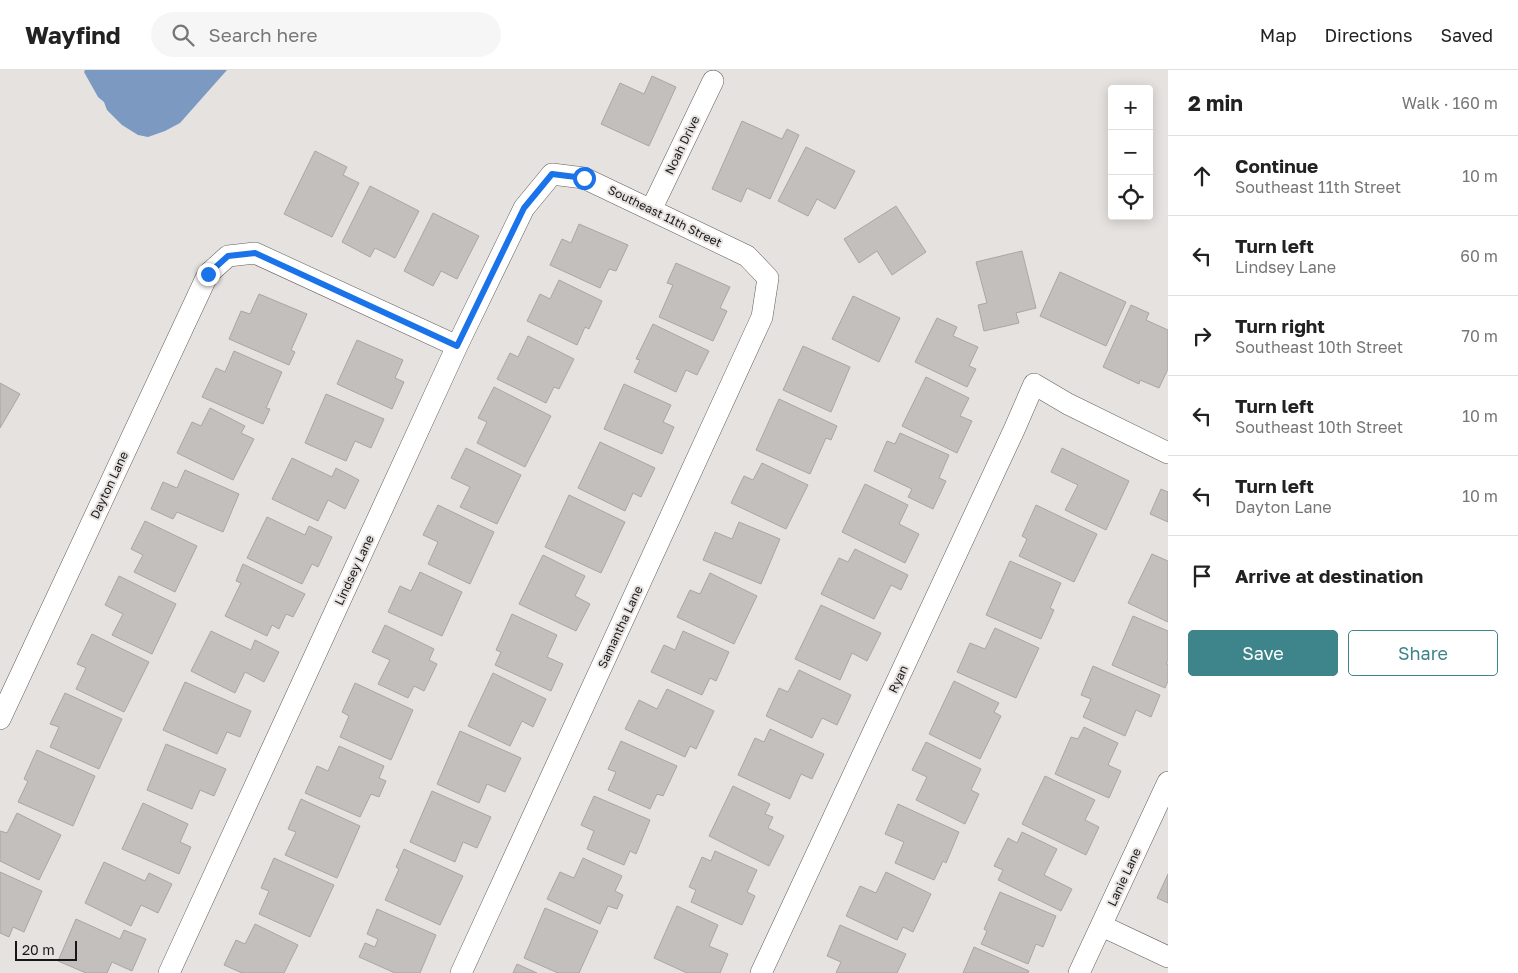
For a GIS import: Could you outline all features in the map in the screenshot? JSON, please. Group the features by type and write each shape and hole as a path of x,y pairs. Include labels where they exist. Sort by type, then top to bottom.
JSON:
{"street":[{"name":"Noah Drive","path":"651,210 713,81"},
{"name":"Southeast 11th Street","path":"552,174 584,178 747,256 768,278"},
{"name":"Lindsey Lane","path":"169,973 457,346 524,208 552,174"},
{"name":"Dayton Lane","path":"0,719 208,274 228,256 255,253 457,346"},
{"name":"Samantha Lane","path":"461,973 762,317 768,278"},
{"name":"Ryan","path":"761,973 1034,384 1068,404 1168,453"},
{"name":"Lanie Lane","path":"1079,973 1168,782"},
{"path":"1102,926 1168,957"}],"water":[{"path":"85,70 227,70 180,123 148,137 138,135 122,125 107,110 104,102 98,97 84,72"}],"building":[{"path":"652,76 676,87 649,146 601,124 620,83 644,94"},
{"path":"742,121 782,139 787,129 799,135 770,199 747,188 741,202 712,189"},
{"path":"806,147 855,171 835,209 817,199 808,216 778,201"},
{"path":"315,151 347,167 343,175 359,183 332,237 284,214"},
{"path":"370,186 419,211 395,258 375,248 370,257 342,242"},
{"path":"896,206 926,252 892,275 877,251 859,263 844,239"},
{"path":"433,213 479,236 457,279 441,271 433,286 404,271"},
{"path":"579,224 628,245 616,271 609,269 600,288 550,265 562,239 571,243"},
{"path":"1022,251 1036,308 1016,313 1019,323 984,331 978,305 987,303 976,262"},
{"path":"676,263 730,287 720,308 727,311 713,341 659,317 673,285 667,283"},
{"path":"1060,272 1126,302 1106,346 1040,316"},
{"path":"559,280 602,301 589,329 585,327 577,345 527,321 540,294 550,299"},
{"path":"259,294 307,314 291,350 295,352 289,365 229,339 241,311 250,314"},
{"path":"853,296 900,318 879,362 832,339"},
{"path":"1131,305 1149,313 1146,320 1168,330 1168,369 1159,388 1140,380 1139,384 1103,367"},
{"path":"937,318 957,327 953,336 978,347 969,366 976,369 967,387 915,362"},
{"path":"653,324 709,351 697,375 686,370 676,392 634,372 640,360 636,359"},
{"path":"528,336 574,359 559,389 554,387 546,403 497,379 510,353 518,357"},
{"path":"357,340 403,360 395,378 404,382 392,409 337,384"},
{"path":"803,346 850,367 831,412 783,390"},
{"path":"234,351 282,372 266,408 270,409 263,424 202,397 216,368 225,372"},
{"path":"926,377 969,398 960,416 972,421 957,453 902,426"},
{"path":"0,383 20,394 0,428"},
{"path":"624,384 671,405 663,422 674,427 662,454 604,429"},
{"path":"494,387 551,416 525,467 477,443 487,422 478,418"},
{"path":"326,394 384,419 371,448 355,441 346,461 305,443"},
{"path":"779,399 837,426 831,440 826,438 810,474 756,450"},
{"path":"210,408 245,426 241,433 254,439 233,480 177,453 192,422 201,426"},
{"path":"900,433 949,455 939,478 946,481 933,509 908,497 912,489 874,471 887,441 895,444"},
{"path":"600,442 655,468 641,497 633,493 625,511 578,488"},
{"path":"466,448 521,475 497,524 460,507 470,487 451,478"},
{"path":"1062,448 1129,481 1106,530 1065,510 1078,485 1051,472"},
{"path":"292,458 332,477 336,468 359,480 345,509 328,500 318,521 272,499"},
{"path":"762,463 808,485 786,529 731,503 744,476 753,480"},
{"path":"185,470 239,494 223,532 177,512 173,519 151,509 163,482 177,488"},
{"path":"865,484 908,505 899,524 919,534 905,563 842,532"},
{"path":"1161,489 1168,492 1168,522 1150,514"},
{"path":"569,495 625,522 601,573 545,547"},
{"path":"438,505 494,532 470,584 428,564 438,542 423,535"},
{"path":"1036,505 1097,534 1074,582 1019,556 1027,539 1022,536"},
{"path":"267,517 305,535 309,526 332,537 318,567 312,564 302,584 247,558"},
{"path":"145,521 197,546 175,592 134,572 143,555 131,549"},
{"path":"739,522 780,539 761,584 703,560 715,532 732,539"},
{"path":"855,549 908,575 901,590 891,585 874,619 821,594 839,558 848,562"},
{"path":"1152,554 1168,561 1168,622 1128,603"},
{"path":"543,555 585,576 575,596 590,604 576,631 519,604"},
{"path":"1010,561 1061,583 1050,608 1054,610 1041,639 986,615"},
{"path":"243,564 305,594 293,617 286,614 279,629 272,625 267,636 225,616 241,583 236,581"},
{"path":"420,572 462,592 442,636 388,612 400,586 411,591"},
{"path":"710,573 757,596 734,644 677,617 690,590 700,594"},
{"path":"119,576 176,604 152,654 112,635 123,614 105,605"},
{"path":"821,605 881,633 867,661 852,653 840,680 795,659"},
{"path":"512,614 557,635 547,657 563,664 551,691 495,665 501,652 496,650"},
{"path":"1133,616 1168,631 1168,660 1166,664 1168,664 1168,681 1165,688 1112,665"},
{"path":"385,625 434,649 429,660 437,664 424,691 414,686 408,698 378,684 390,660 372,652"},
{"path":"995,628 1039,648 1016,698 957,672 970,643 985,649"},
{"path":"211,631 251,650 255,640 279,652 264,682 245,672 235,693 191,671"},
{"path":"683,631 729,652 716,681 710,678 702,695 651,672 664,645 675,650"},
{"path":"92,634 149,662 124,712 76,689 86,668 77,664"},
{"path":"1093,666 1160,695 1151,717 1136,710 1125,736 1083,717 1091,699 1081,695"},
{"path":"799,670 851,695 837,725 822,718 812,738 766,716 779,688 788,692"},
{"path":"493,673 546,699 533,727 522,721 510,746 468,726"},
{"path":"954,681 999,703 994,712 1001,716 980,759 929,734"},
{"path":"185,682 251,711 240,737 227,732 217,754 163,730"},
{"path":"355,683 413,710 391,760 340,737 349,716 342,712"},
{"path":"667,689 714,711 696,749 690,746 685,757 625,729 639,700 657,709"},
{"path":"65,693 122,719 99,769 50,747 59,727 50,724"},
{"path":"1084,727 1118,743 1108,765 1121,771 1109,798 1055,774 1071,737 1078,739"},
{"path":"770,729 824,754 812,779 801,774 790,799 738,775 755,738 764,742"},
{"path":"460,731 521,758 505,792 487,784 479,803 437,784"},
{"path":"621,741 677,766 663,796 657,794 650,809 608,790 616,772 608,769"},
{"path":"926,742 981,769 971,790 979,794 965,824 916,800 927,777 912,770"},
{"path":"166,744 226,769 214,796 200,790 192,809 147,790"},
{"path":"339,746 384,766 379,778 386,781 379,797 371,794 360,817 305,793 317,766 328,771"},
{"path":"37,750 95,776 73,826 18,802 28,781 24,779"},
{"path":"1045,776 1095,800 1085,820 1099,827 1086,855 1022,824"},
{"path":"733,786 770,804 765,814 773,817 768,828 784,836 769,866 709,836"},
{"path":"432,791 491,817 477,848 463,842 455,862 410,842"},
{"path":"594,796 650,820 636,854 630,851 624,865 587,849 594,831 581,825"},
{"path":"301,799 360,826 337,878 285,855 296,832 288,829"},
{"path":"143,803 188,824 180,842 191,847 179,874 122,849"},
{"path":"898,804 959,832 946,863 943,861 934,880 895,863 904,842 885,834"},
{"path":"17,813 61,835 39,880 0,861 0,831 7,833"},
{"path":"1022,832 1057,849 1044,875 1072,889 1061,911 998,880 1003,870 994,866 1008,838 1017,843"},
{"path":"404,849 463,876 440,925 385,900 399,869 396,867"},
{"path":"715,851 757,870 747,892 755,896 742,925 691,902 696,890 689,887 702,857 711,861"},
{"path":"274,858 334,885 310,937 259,914 269,891 261,888"},
{"path":"583,858 622,876 615,891 623,895 617,909 608,906 600,924 547,899 560,872 574,878"},
{"path":"104,862 145,881 149,873 172,884 158,913 141,905 131,926 85,903"},
{"path":"0,872 42,891 24,932 13,927 9,937 0,933"},
{"path":"886,872 931,894 913,932 903,927 897,940 846,916 860,886 876,893"},
{"path":"1168,874 1168,903 1157,898"},
{"path":"1000,892 1056,916 1043,947 1036,944 1028,964 981,944 987,931 984,929"},
{"path":"677,906 718,925 709,946 728,954 720,973 687,973 654,958"},
{"path":"545,908 598,931 579,973 558,973 524,958"},
{"path":"377,909 436,935 420,973 395,973 359,957 365,943 375,947 378,939 367,934"},
{"path":"76,919 120,939 124,930 146,939 132,971 112,962 107,973 86,973 58,961"},
{"path":"255,924 298,945 284,973 242,973 224,965 236,940 245,944"},
{"path":"840,925 906,954 897,973 836,973 841,962 827,956"},
{"path":"974,947 1029,971 1028,973 963,973"},
{"path":"517,964 537,973 513,973"}],"route":[{"path":"208,274 228,256 255,253 457,346 524,208 552,174 584,178"}]}
